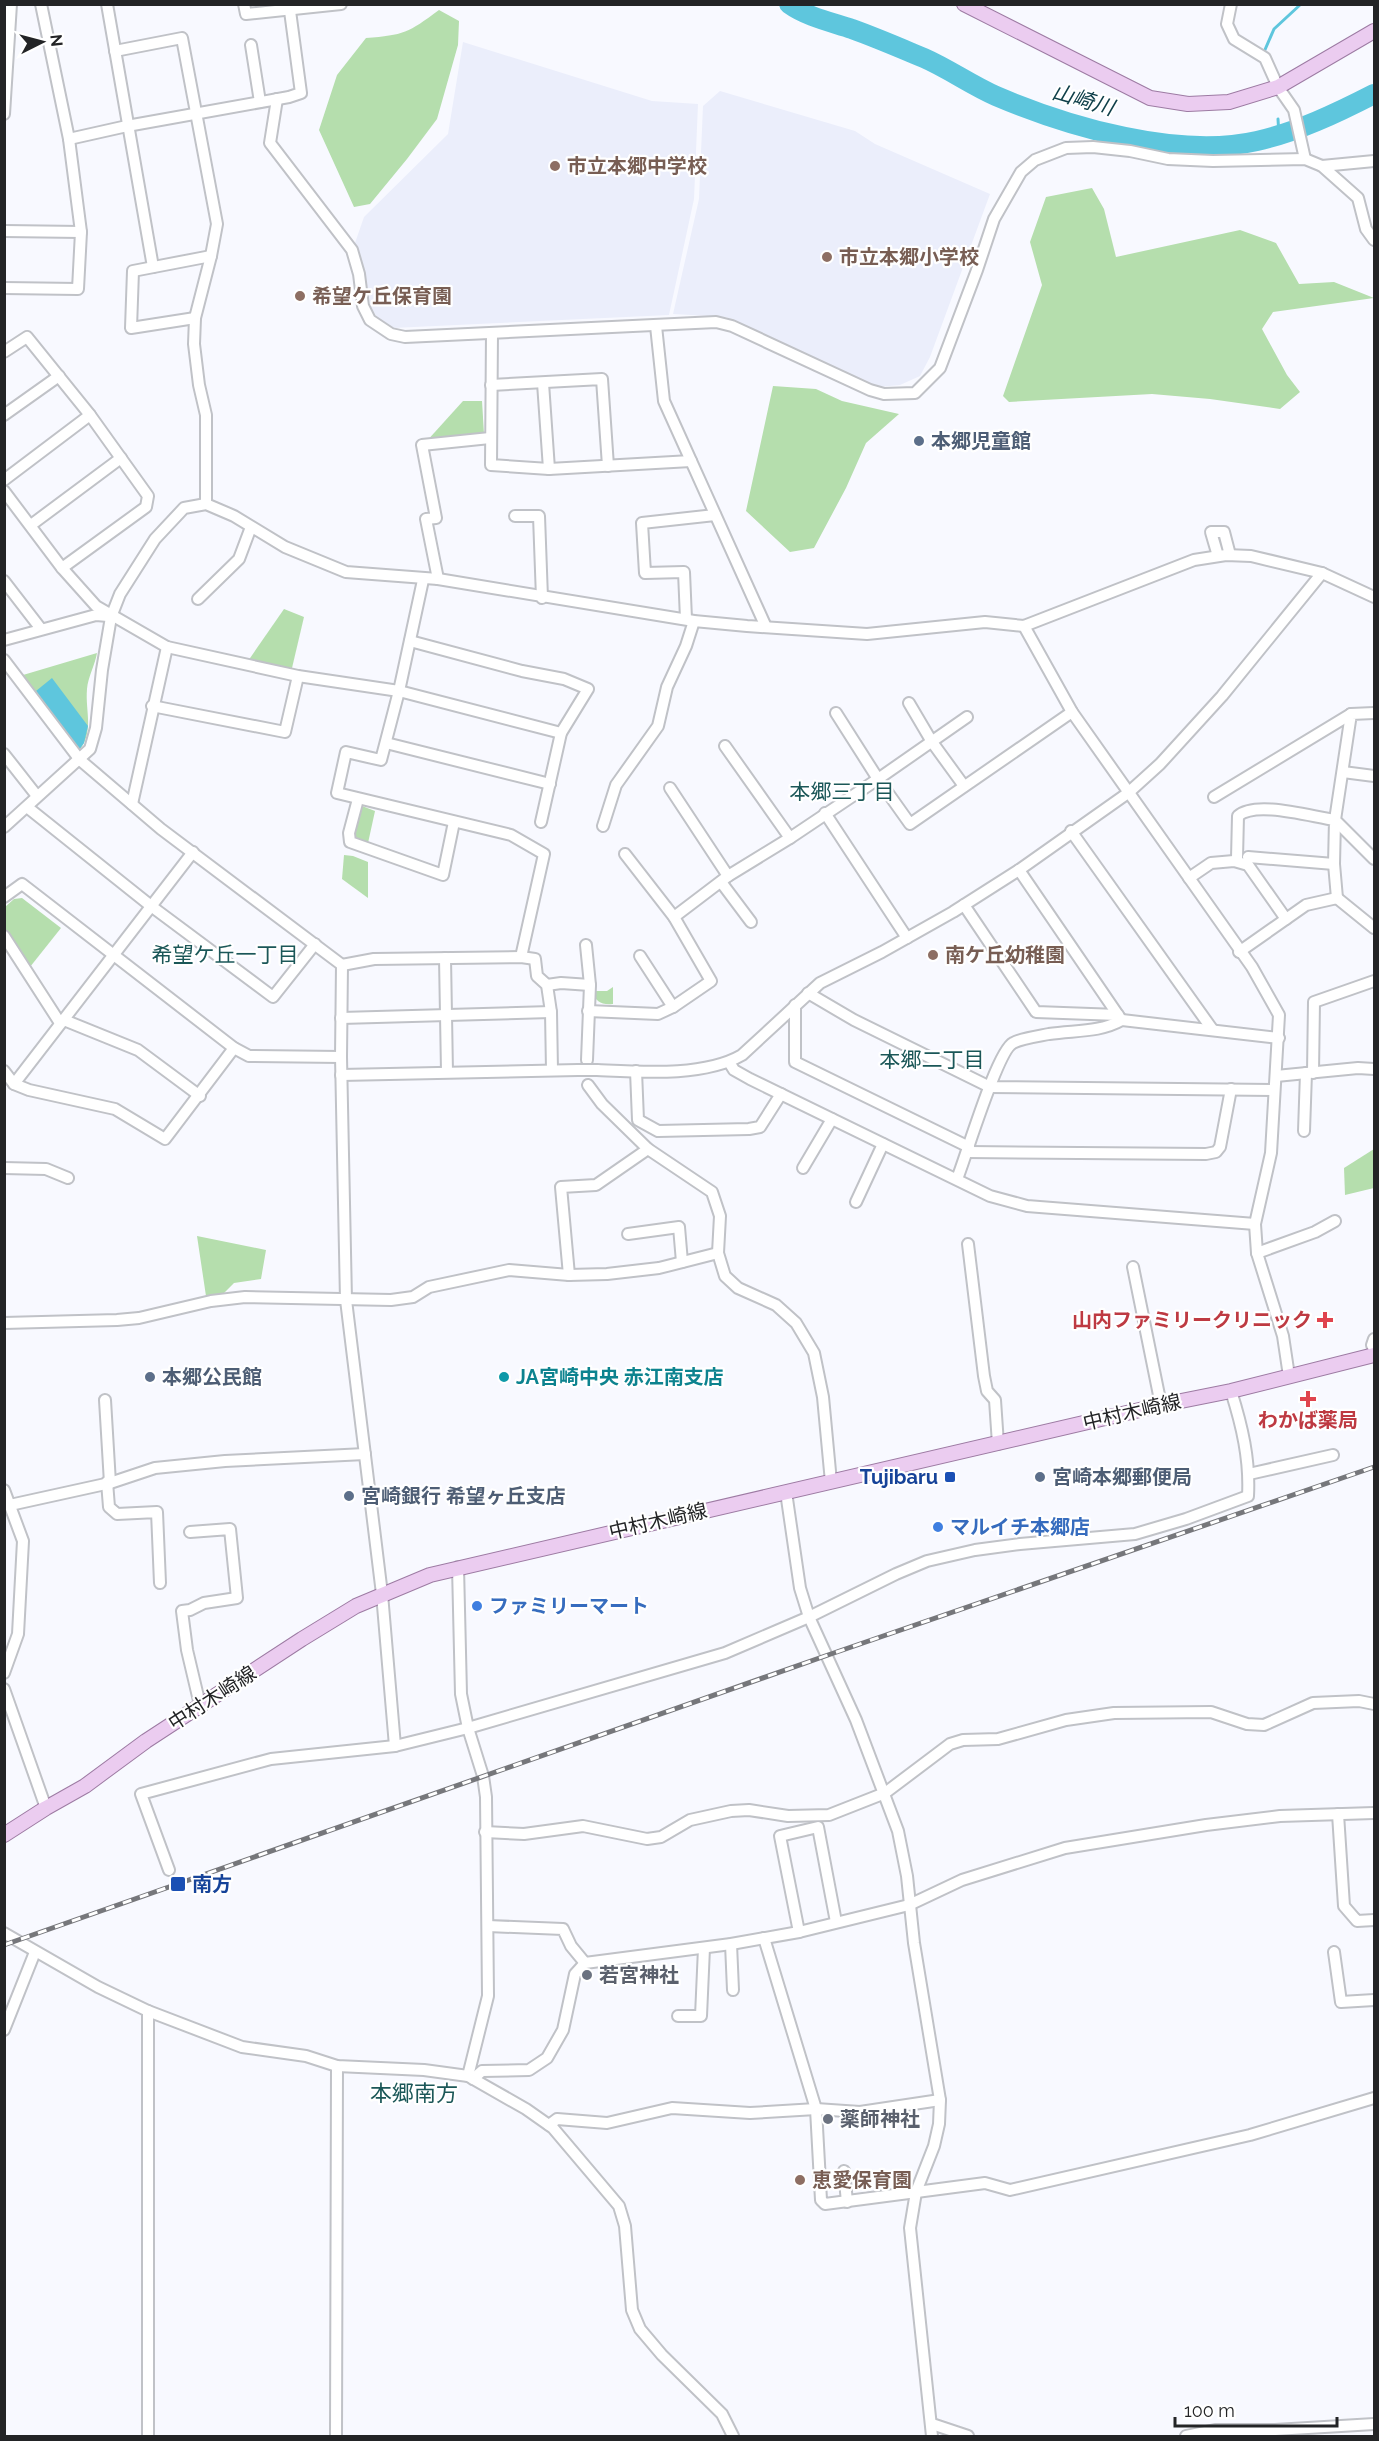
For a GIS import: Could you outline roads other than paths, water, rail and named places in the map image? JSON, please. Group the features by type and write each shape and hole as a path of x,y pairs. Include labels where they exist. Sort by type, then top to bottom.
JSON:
{"main road":[{"path":"964,4 1150,98 1188,104 1208,104 1250,97 1278,87 1374,31"},
{"name":"中村木崎線","path":"4,1835 85,1786 146,1741 356,1606 458,1566 1161,1405 1231,1391 1374,1354"}],"street":[{"path":"4,114 10,4"},
{"path":"4,288 78,290 81,232 69,139 41,4"},
{"path":"107,4 153,267"},
{"path":"243,4 246,14 341,4"},
{"path":"1231,4 1227,24 1234,39 1265,58 1278,87 1294,110 1305,159"},
{"path":"69,139 301,93 290,10"},
{"path":"115,51 182,38 217,224 212,256 195,318 199,385 206,415 206,504"},
{"path":"251,45 260,102"},
{"path":"277,99 270,142 352,250 359,274 363,306 370,320 391,334 405,337 716,322 732,326 870,390 884,394 915,393 940,368 994,219 1021,172 1035,160 1066,148 1093,147 1130,151 1168,159 1213,161 1305,159 1322,166 1358,198 1366,229 1374,240"},
{"path":"1322,166 1374,161"},
{"path":"4,231 81,232"},
{"path":"195,318 131,328 132,271 212,256"},
{"path":"656,326 664,401 766,627"},
{"path":"492,333 491,465 549,468 691,461"},
{"path":"4,352 27,337 90,416 148,496 146,507 62,568"},
{"path":"4,415 59,376"},
{"path":"491,385 602,379 608,466"},
{"path":"543,383 549,468"},
{"path":"4,480 90,416"},
{"path":"438,579 426,519 436,518 422,445 490,438"},
{"path":"32,525 121,458"},
{"path":"4,491 32,525 62,568 96,606 111,617 167,647 298,676 399,691 561,733"},
{"path":"4,827 90,749 96,728 102,670 111,617 120,594 155,539 184,508 206,504 234,516 285,547 346,572 423,580 438,579 542,598 690,620 766,627 867,634 986,622 1024,626 1194,560 1230,555 1251,556 1322,573 1374,597"},
{"path":"603,826 616,785 658,726 667,687 687,646 690,620 684,572 645,573 642,523 715,515"},
{"path":"515,516 539,516 542,598"},
{"path":"198,600 238,559 251,527"},
{"path":"1218,556 1211,532 1224,531 1230,555"},
{"path":"341,1075 552,1070 636,1071 688,1069 729,1062 742,1054 820,983 907,938 964,905 1019,870 1071,831 1128,793 1160,765 1222,696 1322,573"},
{"path":"423,580 399,691 381,760 346,752 337,793 511,834 544,854 520,957"},
{"path":"4,581 41,629"},
{"path":"4,640 96,615 111,617"},
{"path":"1024,626 1072,712 1263,985 1279,1015 1271,1153 1255,1224 1257,1253 1283,1336 1289,1376"},
{"path":"410,641 522,672 564,679 588,689 561,733 541,822"},
{"path":"132,804 167,647"},
{"path":"4,660 80,760 193,852 342,964 374,959 520,957 535,959 537,976 547,985 552,1070"},
{"path":"153,706 285,732 298,676"},
{"path":"909,703 932,742 964,786"},
{"path":"836,712 878,779 910,824 1072,712"},
{"path":"1215,797 1351,714 1374,713"},
{"path":"1351,714 1335,820 1334,864 1337,898 1374,928"},
{"path":"674,917 725,879 790,838 967,717"},
{"path":"386,743 550,784"},
{"path":"725,746 790,838"},
{"path":"4,754 37,796"},
{"path":"1343,772 1374,776"},
{"path":"670,788 751,922"},
{"path":"358,799 349,833 350,842 442,875 454,822"},
{"path":"27,807 151,906 273,997 315,944"},
{"path":"1334,864 1243,857 1238,816 1244,811 1258,808 1335,820 1374,859"},
{"path":"825,813 907,938"},
{"path":"1071,831 1212,1029"},
{"path":"14,1084 193,852"},
{"path":"588,1011 658,1014 673,1007 711,981 674,917 626,854"},
{"path":"1189,878 1211,862 1233,861 1248,865 1287,919"},
{"path":"1019,870 1120,1018"},
{"path":"4,897 22,884 234,1048 249,1056 341,1057"},
{"path":"1239,952 1306,905 1337,898"},
{"path":"964,905 1036,1012 1120,1018 1279,1038"},
{"path":"4,936 62,1021 138,1050 200,1096"},
{"path":"586,945 590,985 587,1060"},
{"path":"640,956 673,1007"},
{"path":"445,958 447,1072"},
{"path":"342,964 341,1075 345,1300 382,1594 395,1746"},
{"path":"1304,1131 1314,1002 1374,981"},
{"path":"547,985 561,983 590,985"},
{"path":"808,993 854,1020 990,1087 1274,1090"},
{"path":"795,1005 795,1062 968,1149 1206,1155 1216,1152 1220,1147 1232,1089"},
{"path":"341,1018 550,1012"},
{"path":"957,1179 990,1087 1006,1050 1012,1043 1050,1034 1099,1029 1111,1026 1120,1018"},
{"path":"4,1071 14,1084 29,1090 115,1109 165,1139 200,1096 234,1048"},
{"path":"729,1062 734,1070 990,1196 1027,1206 1255,1224"},
{"path":"1276,1076 1374,1069"},
{"path":"636,1071 638,1120 658,1131 760,1127 781,1094"},
{"path":"588,1085 602,1104 648,1149 712,1192 720,1216 718,1253 722,1270 730,1282 747,1293 776,1305 796,1323 814,1353 823,1397 831,1482"},
{"path":"804,1168 832,1119"},
{"path":"856,1202 883,1144"},
{"path":"569,1275 561,1187 596,1185 648,1149"},
{"path":"4,1168 46,1169 68,1178"},
{"path":"1257,1253 1315,1232 1335,1221"},
{"path":"628,1234 679,1227 682,1262"},
{"path":"968,1244 984,1376 987,1391 996,1400 998,1444"},
{"path":"4,1323 140,1318 211,1301 245,1297 345,1300 413,1297 429,1287 509,1270 569,1275 607,1274 659,1268 718,1253"},
{"path":"1133,1267 1161,1405"},
{"path":"1374,1339 1372,1345 1374,1349"},
{"path":"169,1870 141,1794 271,1759 395,1746 468,1728 725,1653 809,1617 927,1561 1009,1545 1135,1534 1186,1519 1248,1496 1249,1474 1245,1436 1231,1391"},
{"path":"105,1400 109,1507 117,1514 157,1512 160,1583"},
{"path":"10,1505 108,1483 164,1467 225,1461 365,1454"},
{"path":"1249,1474 1333,1455"},
{"path":"4,1490 23,1541 18,1634 4,1673"},
{"path":"786,1492 800,1588 809,1617 851,1709 885,1793 898,1831 907,1876 914,1942 940,2100 934,2146 916,2192 910,2228 932,2436"},
{"path":"190,1532 230,1529 237,1598 204,1603 182,1611 186,1650 200,1706"},
{"path":"458,1566 461,1694 468,1728 483,1776 486,1797 488,1996 471,2078"},
{"path":"4,1689 46,1808"},
{"path":"799,1932 780,1836 885,1793 950,1744 963,1740 1007,1737 1090,1716 1114,1713 1211,1712 1247,1724 1264,1725 1313,1702 1350,1701 1374,1704"},
{"path":"485,1832 524,1834 583,1826 646,1839 661,1837 690,1820 731,1810 749,1810 818,1821"},
{"path":"471,2078 482,2071 529,2070 547,2058 563,2030 575,1974 585,1963 704,1948 799,1932 909,1905 962,1880 1065,1848 1206,1825 1280,1816 1374,1813"},
{"path":"1338,1814 1344,1906 1357,1921 1374,1920"},
{"path":"818,1821 836,1922"},
{"path":"488,1926 563,1929 571,1946 585,1963"},
{"path":"4,1933 98,1987 148,2011 242,2047 306,2056 337,2066 424,2070 471,2078 526,2109 549,2125 619,2206 625,2226 632,2310 640,2329 662,2355 722,2414 733,2436"},
{"path":"764,1938 816,2109 821,2200 825,2204 985,2183 1010,2190 1250,2135 1374,2098"},
{"path":"731,1944 733,1990"},
{"path":"678,2016 701,2016 704,1948"},
{"path":"4,2030 35,1952"},
{"path":"1334,1952 1341,2002 1374,2000"},
{"path":"148,2011 146,2268 148,2436"},
{"path":"336,2436 337,2066"},
{"path":"549,2125 557,2119 607,2122 672,2108 750,2113 816,2109 860,2112 940,2100"},
{"path":"844,2171 847,2202"},
{"path":"932,2424 968,2436"},
{"path":"1186,2436 1215,2430 1275,2430 1374,2424"}],"water":[{"path":"52,678 88,726 84,743 79,750 36,691"}],"waterway":[{"name":"山崎川","path":"789,4 811,16 861,32 924,58 987,92 1025,108 1090,129 1159,143 1226,146 1257,141 1287,133 1317,121 1374,94"},
{"path":"1264,52 1274,29 1301,4"},
{"path":"1278,119 1279,136"}],"railway":[{"path":"4,1945 828,1655 1374,1467"}],"place":[{"name":"市立本郷中学校","path":"555,166"},
{"name":"市立本郷小学校","path":"827,257"},
{"name":"希望ケ丘保育園","path":"300,296"},
{"name":"本郷児童館","path":"919,441"},
{"name":"南ケ丘幼稚園","path":"933,955"},
{"name":"山内ファミリークリニック","path":"1325,1320"},
{"name":"本郷公民館","path":"150,1377"},
{"name":"JA宮崎中央 赤江南支店","path":"504,1377"},
{"name":"わかば薬局","path":"1308,1399"},
{"name":"Tujibaru","path":"950,1477"},
{"name":"宮崎本郷郵便局","path":"1040,1477"},
{"name":"宮崎銀行 希望ヶ丘支店","path":"349,1496"},
{"name":"マルイチ本郷店","path":"938,1527"},
{"name":"ファミリーマート","path":"477,1606"},
{"name":"南方","path":"178,1884"},
{"name":"若宮神社","path":"587,1975"},
{"name":"薬師神社","path":"828,2119"},
{"name":"恵愛保育園","path":"800,2180"}],"district":[{"name":"本郷三丁目","path":"842,792"},
{"name":"希望ケ丘一丁目","path":"225,955"},
{"name":"本郷二丁目","path":"932,1060"},
{"name":"本郷南方","path":"414,2093"}]}
